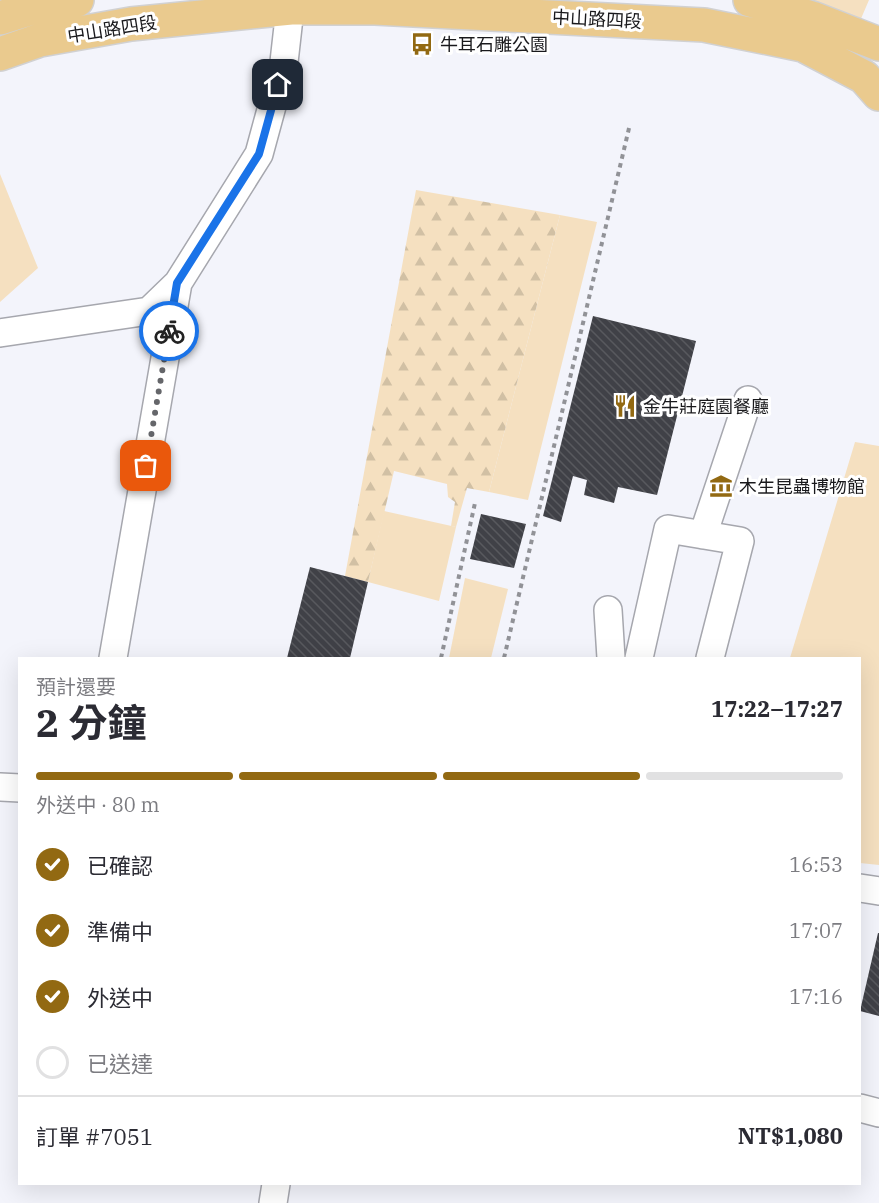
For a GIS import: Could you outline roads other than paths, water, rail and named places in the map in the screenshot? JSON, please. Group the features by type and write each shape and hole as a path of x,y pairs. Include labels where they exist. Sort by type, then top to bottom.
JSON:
{"main road":[{"name":"中山路四段","path":"0,18 32,8 77,0"},
{"path":"750,0 812,18 879,44"},
{"name":"中山路四段","path":"0,54 40,40 131,24 291,4 704,25 803,45 874,76"}],"street":[{"path":"0,333 149,311 177,283 259,154 284,62 291,4"},
{"path":"113,657 126,628 177,283"},
{"path":"703,535 748,400"},
{"path":"639,657 668,529 740,541 710,657"},
{"path":"608,610 611,657"},
{"path":"0,787 18,788"},
{"path":"861,888 879,891"},
{"path":"861,1108 879,1113"},
{"path":"273,1203 276,1185"}],"place":[{"name":"牛耳石雕公園","path":"422,44"},
{"name":"金牛莊庭園餐廳","path":"625,406"},
{"name":"木生昆蟲博物館","path":"721,486"}]}
